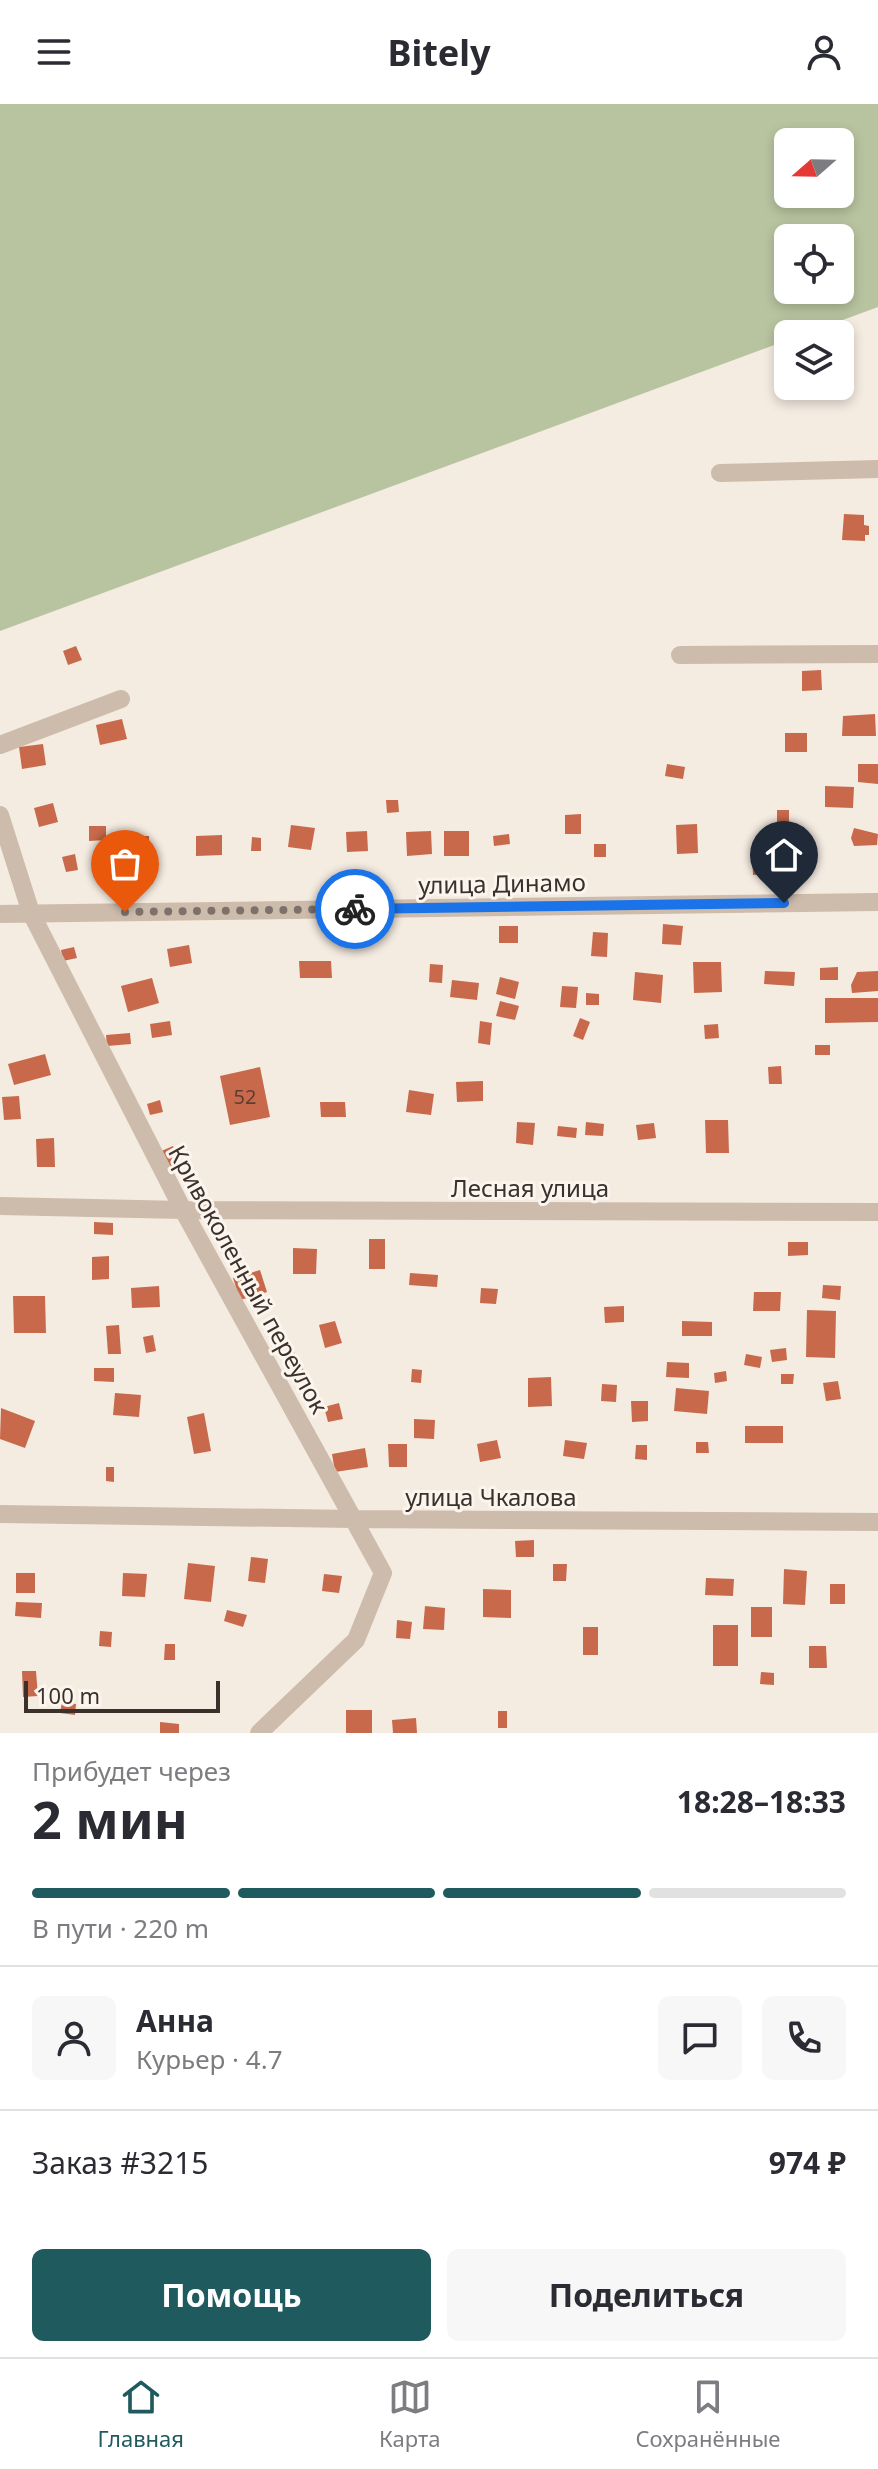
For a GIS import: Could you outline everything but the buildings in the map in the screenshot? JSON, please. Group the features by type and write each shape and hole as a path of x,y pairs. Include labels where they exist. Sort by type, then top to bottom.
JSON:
{"street":[{"path":"720,473 878,469"},
{"path":"680,655 878,654"},
{"path":"0,745 121,699"},
{"name":"Кривоколенный переулок","path":"0,815 31,913 183,1210 383,1573 356,1640 259,1733"},
{"name":"улица Динамо","path":"0,914 878,902"},
{"name":"Лесная улица","path":"0,1206 183,1210 878,1212"},
{"name":"улица Чкалова","path":"0,1514 878,1522"}],"green space":[{"path":"0,104 878,104 878,307 843,320 774,320 774,345 0,631"}],"way so far":[{"path":"125,912 355,909"}],"route":[{"path":"355,909 784,903"}]}
